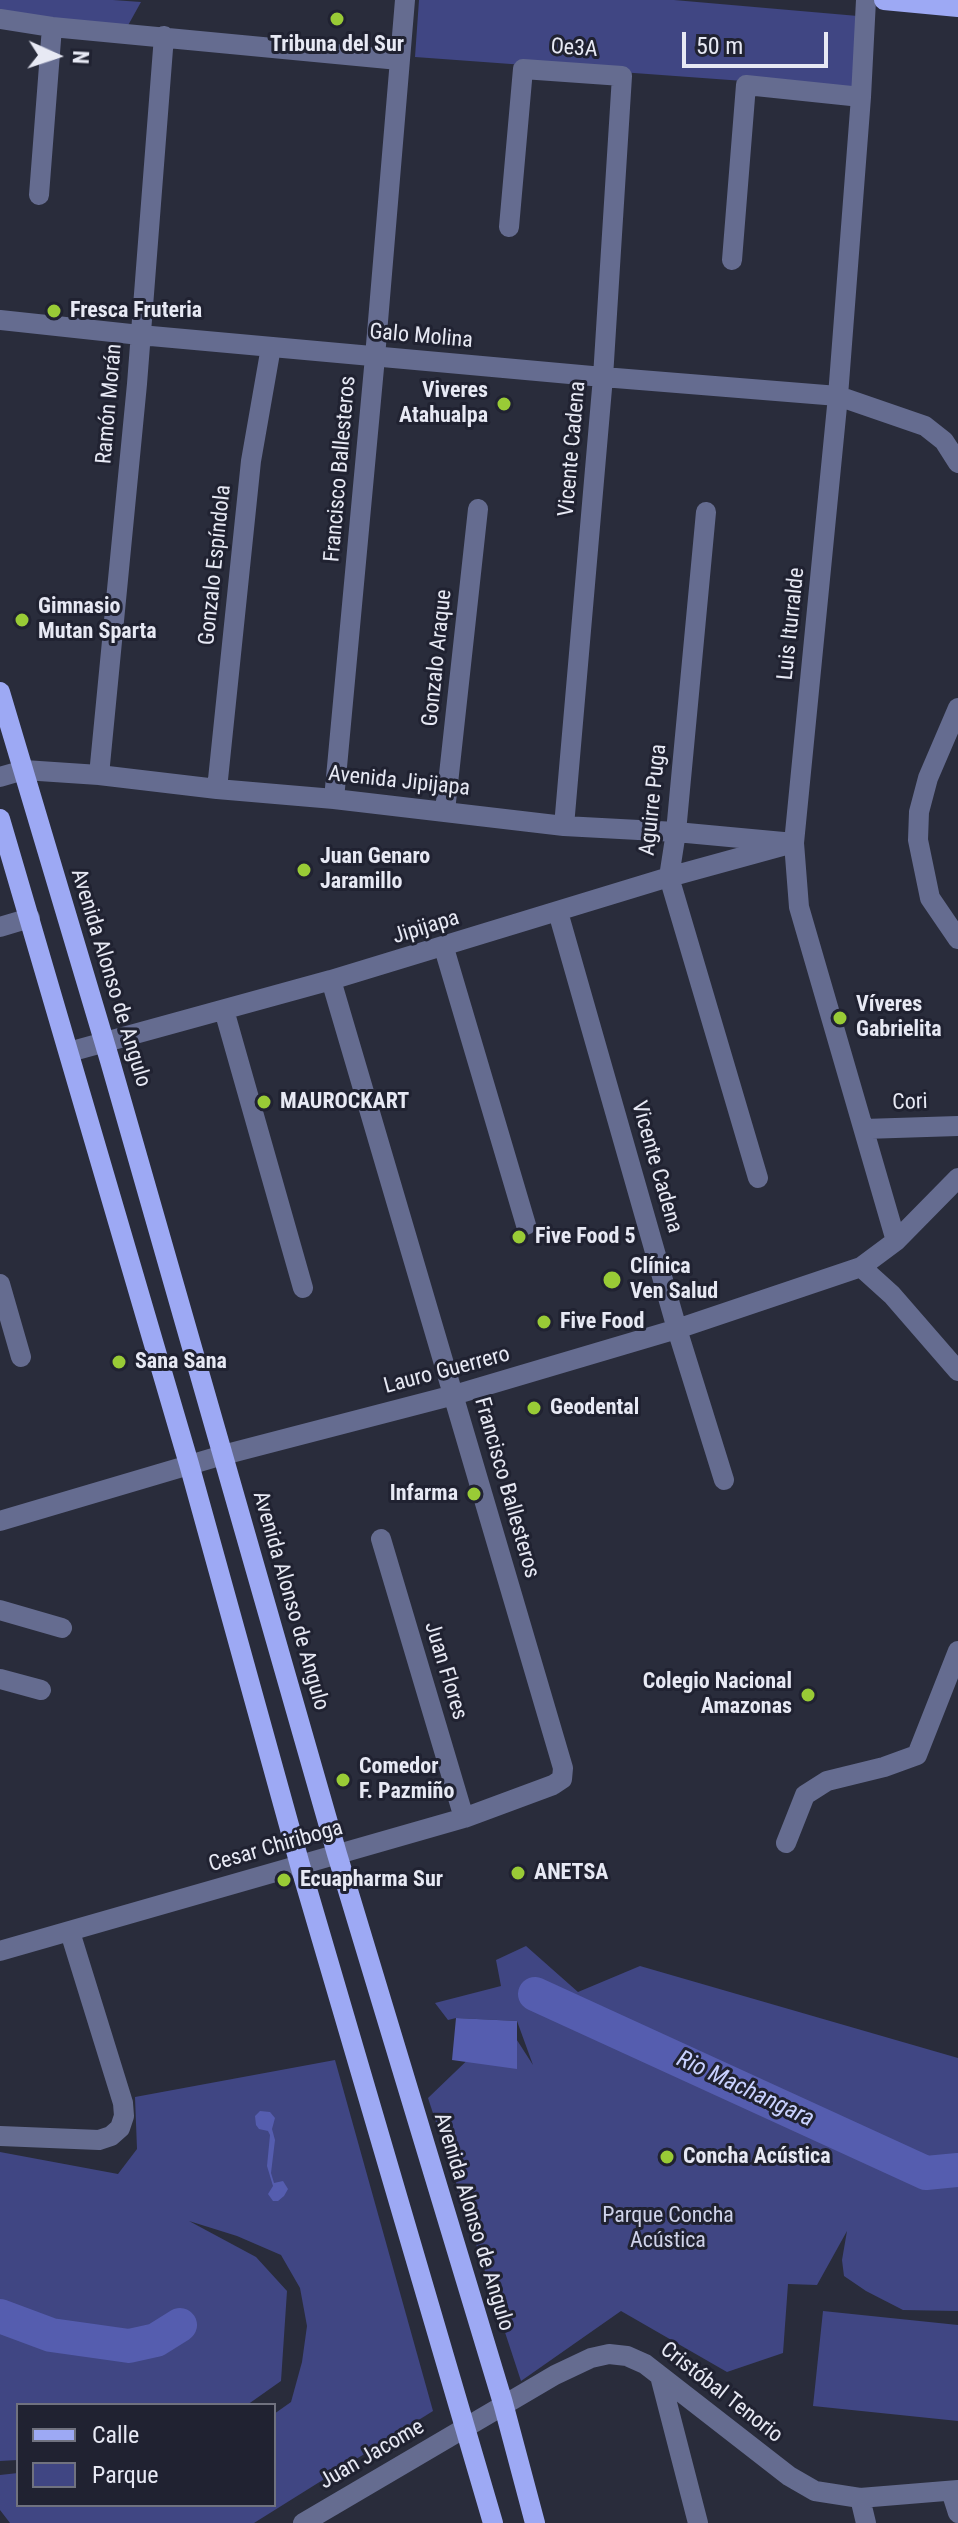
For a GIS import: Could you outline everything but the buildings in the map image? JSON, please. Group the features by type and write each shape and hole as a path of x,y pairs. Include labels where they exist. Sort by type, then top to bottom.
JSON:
{"main road":[{"path":"884,0 958,7"},
{"name":"Avenida Alonso de Angulo","path":"0,692 105,1042 337,1854 503,2403 535,2523"},
{"path":"0,819 189,1464 300,1865 493,2523"}],"street":[{"name":"Francisco Ballesteros","path":"334,799 405,0"},
{"name":"Luis Iturralde","path":"866,0 838,396 794,843 799,907 896,1241"},
{"path":"0,19 52,27 399,60"},
{"path":"39,195 52,27"},
{"name":"Ramón Morán","path":"99,775 164,36"},
{"name":"Oe3A","path":"509,227 523,69 622,76"},
{"name":"Vicente Cadena","path":"564,826 603,377 622,76"},
{"path":"732,260 746,85 861,97"},
{"name":"Galo Molina","path":"0,320 375,357 838,396 925,426 944,441 958,463"},
{"name":"Gonzalo Espíndola","path":"217,789 251,461 271,347"},
{"name":"Gonzalo Araque","path":"445,811 478,509"},
{"name":"Aguirre Puga","path":"706,512 676,832 669,877 758,1178"},
{"path":"958,708 928,778 919,812 918,840 930,898 958,939"},
{"name":"Avenida Jipijapa","path":"0,777 24,770 99,775 564,826 794,843"},
{"name":"Jipijapa","path":"69,1052 444,948 669,877 794,843"},
{"name":"Vicente Cadena","path":"558,912 677,1329 724,1480"},
{"path":"0,927 30,918"},
{"path":"444,948 526,1225"},
{"name":"Francisco Ballesteros","path":"331,980 563,1768 562,1779"},
{"path":"224,1010 303,1288"},
{"name":"Cori","path":"864,1129 958,1126"},
{"path":"896,1241 958,1178"},
{"name":"Lauro Guerrero","path":"0,1521 189,1464 454,1395 677,1329 861,1267 896,1241"},
{"path":"861,1267 892,1295 958,1371"},
{"path":"0,1284 21,1357"},
{"name":"Juan Flores","path":"381,1539 464,1818"},
{"path":"0,1610 62,1628"},
{"path":"786,1843 805,1795 827,1781 917,1755 958,1651"},
{"path":"0,1679 41,1690"},
{"name":"Cesar Chiriboga","path":"0,1951 464,1818 562,1779"},
{"path":"0,2136 99,2140 111,2136 120,2128 124,2116 123,2103 70,1932"},
{"name":"Cristóbal Tenorio","path":"466,2429 503,2403 555,2375 600,2355 616,2355 636,2359 803,2485 828,2494 860,2498 955,2491"},
{"path":"660,2376 698,2523"},
{"name":"Juan Jacome","path":"303,2523 323,2518 466,2429"},
{"path":"955,2491 958,2513"},
{"path":"860,2498 866,2523"}],"green space":[{"path":"0,0 141,2 126,29 0,16"},
{"path":"419,0 674,0 858,16 853,89 415,57"},
{"name":"Parque Concha Acústica","path":"526,1946 578,1992 640,1966 958,2058 958,2311 903,2310 844,2276 842,2260 847,2231 817,2285 788,2284 783,2353 727,2372 621,2311 521,2381 428,2098 506,2023 533,2065 517,2021 448,2020 435,2003 501,1986 496,1960"},
{"path":"335,2060 433,2411 254,2523 10,2523 0,2510 0,2475 16,2473 16,2507 276,2507 276,2413 291,2402 302,2362 307,2326 300,2288 281,2255 237,2236 189,2221 256,2257 287,2291 281,2381 250,2403 16,2403 16,2460 0,2461 0,2152 118,2174 137,2149 135,2097"},
{"path":"823,2311 958,2325 958,2421 813,2406"}],"shaded area":[{"path":"456,2018 517,2021 517,2069 452,2060"},
{"path":"260,2111 270,2112 275,2118 271,2173 274,2183 283,2181 288,2189 278,2201 273,2201 268,2194 273,2186 267,2166 270,2135 256,2125 255,2116"}],"waterway":[{"name":"Rio Machangara","path":"535,1994 926,2173 958,2170"},
{"name":"Rio Machangara","path":"0,2316 51,2335 129,2346 156,2340 180,2325"}],"place":[{"name":"Tribuna del Sur","path":"337,19"},
{"name":"Fresca Fruteria","path":"54,311"},
{"name":"Viveres Atahualpa","path":"504,404"},
{"name":"Gimnasio Mutan Sparta","path":"22,620"},
{"name":"Juan Genaro Jaramillo","path":"304,870"},
{"name":"Víveres Gabrielita","path":"840,1018"},
{"name":"MAUROCKART","path":"264,1102"},
{"name":"Five Food 5","path":"519,1237"},
{"name":"Clínica Ven Salud","path":"612,1280"},
{"name":"Five Food","path":"544,1322"},
{"name":"Sana Sana","path":"119,1362"},
{"name":"Geodental","path":"534,1408"},
{"name":"Infarma","path":"474,1494"},
{"name":"Colegio Nacional Amazonas","path":"808,1695"},
{"name":"Comedor F. Pazmiño","path":"343,1780"},
{"name":"ANETSA","path":"518,1873"},
{"name":"Ecuapharma Sur","path":"284,1880"},
{"name":"Concha Acústica","path":"667,2157"}]}
